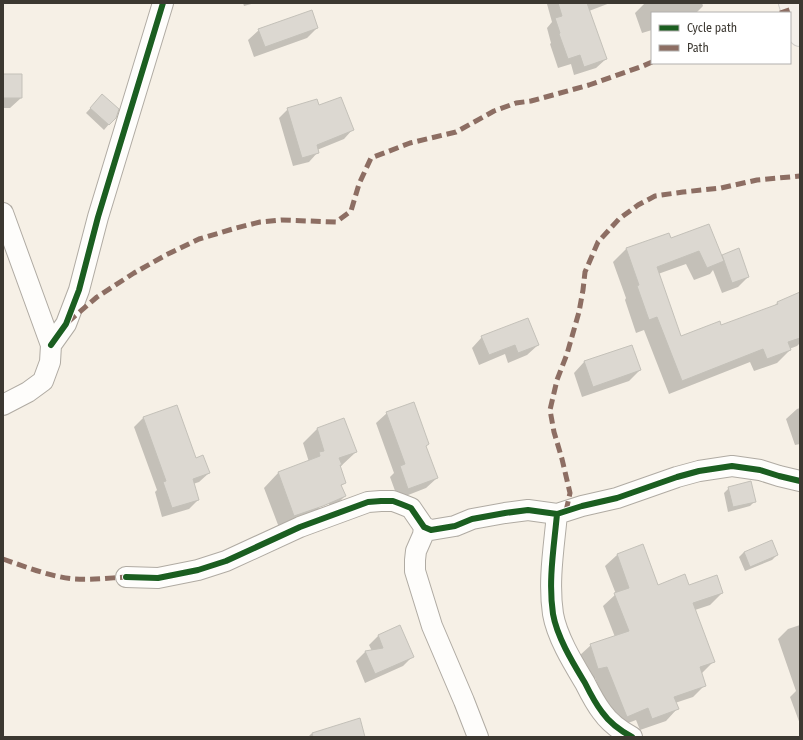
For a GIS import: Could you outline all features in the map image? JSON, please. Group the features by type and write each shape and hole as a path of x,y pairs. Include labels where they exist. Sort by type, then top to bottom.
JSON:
{"highway":[{"path":"790,3 800,36"}],"street":[{"path":"51,345 66,324 79,290 98,217 163,3"},
{"path":"3,213 51,345 50,362 43,380 28,392 3,405"},
{"path":"126,577 158,578 198,570 226,561 300,527 368,502 393,502 411,508 424,527 431,530 455,526 472,519 528,510 557,514 582,506 617,498 699,471 732,466 760,470 800,481"},
{"path":"557,514 551,574 551,594 554,615 562,641 602,713 620,730 632,737"},
{"path":"424,527 423,535 416,551 415,571 432,626 478,737"}],"building":[{"path":"558,3 587,3 607,59 584,67 580,55 568,59 555,18 562,16"},
{"path":"312,10 318,28 265,47 258,29"},
{"path":"3,74 22,74 22,98 3,98"},
{"path":"102,94 119,109 116,118 109,125 90,108"},
{"path":"341,97 354,130 317,145 319,153 302,158 287,108 317,99 319,105"},
{"path":"709,224 724,261 707,268 699,251 657,267 681,336 720,321 721,325 778,304 777,302 800,292 800,338 788,342 791,350 767,359 763,349 682,381 657,317 649,320 626,248 669,233 671,238"},
{"path":"739,248 749,277 732,283 722,255"},
{"path":"528,318 539,345 518,353 515,345 489,355 481,336"},
{"path":"632,345 641,370 593,387 584,361"},
{"path":"414,402 429,444 426,446 438,478 408,489 400,466 405,464 386,412"},
{"path":"177,405 196,458 203,455 210,473 193,479 199,500 172,508 163,482 166,481 143,417"},
{"path":"344,418 357,452 339,458 346,483 341,485 346,496 294,516 278,472 320,456 319,452 324,451 317,428"},
{"path":"751,481 756,502 733,507 728,487"},
{"path":"772,540 778,555 750,567 744,552"},
{"path":"643,544 658,585 685,574 689,585 717,575 723,593 693,603 715,662 700,667 706,686 674,697 679,709 652,719 648,708 627,717 607,667 598,669 590,644 629,631 614,593 629,588 617,554"},
{"path":"400,625 414,657 375,674 365,651 383,648 378,635"},
{"path":"360,718 365,737 313,737 312,733"}],"marked path":[{"path":"783,12 792,9"},
{"path":"68,322 97,297 134,273 199,239 260,222 281,220 336,222 351,211 359,184 371,158 410,143 456,132 494,111 516,103 531,101 589,85 651,62"},
{"path":"566,511 570,493 554,432 550,410 557,380 567,354 579,312 585,272 598,242 619,219 638,205 655,196 721,188 757,180 800,176"},
{"path":"3,559 66,578 88,579 126,577"}],"cycle path":[{"path":"51,345 66,324 79,290 98,217 163,3"},
{"path":"126,577 158,578 198,570 226,561 300,527 368,502 393,501 411,508 424,527 431,530 455,526 472,519 528,510 557,514 582,506 617,498 677,477 699,471 732,466 760,470 800,481"},
{"path":"557,514 551,589 553,614 558,632 599,709 612,723 632,737"}]}
